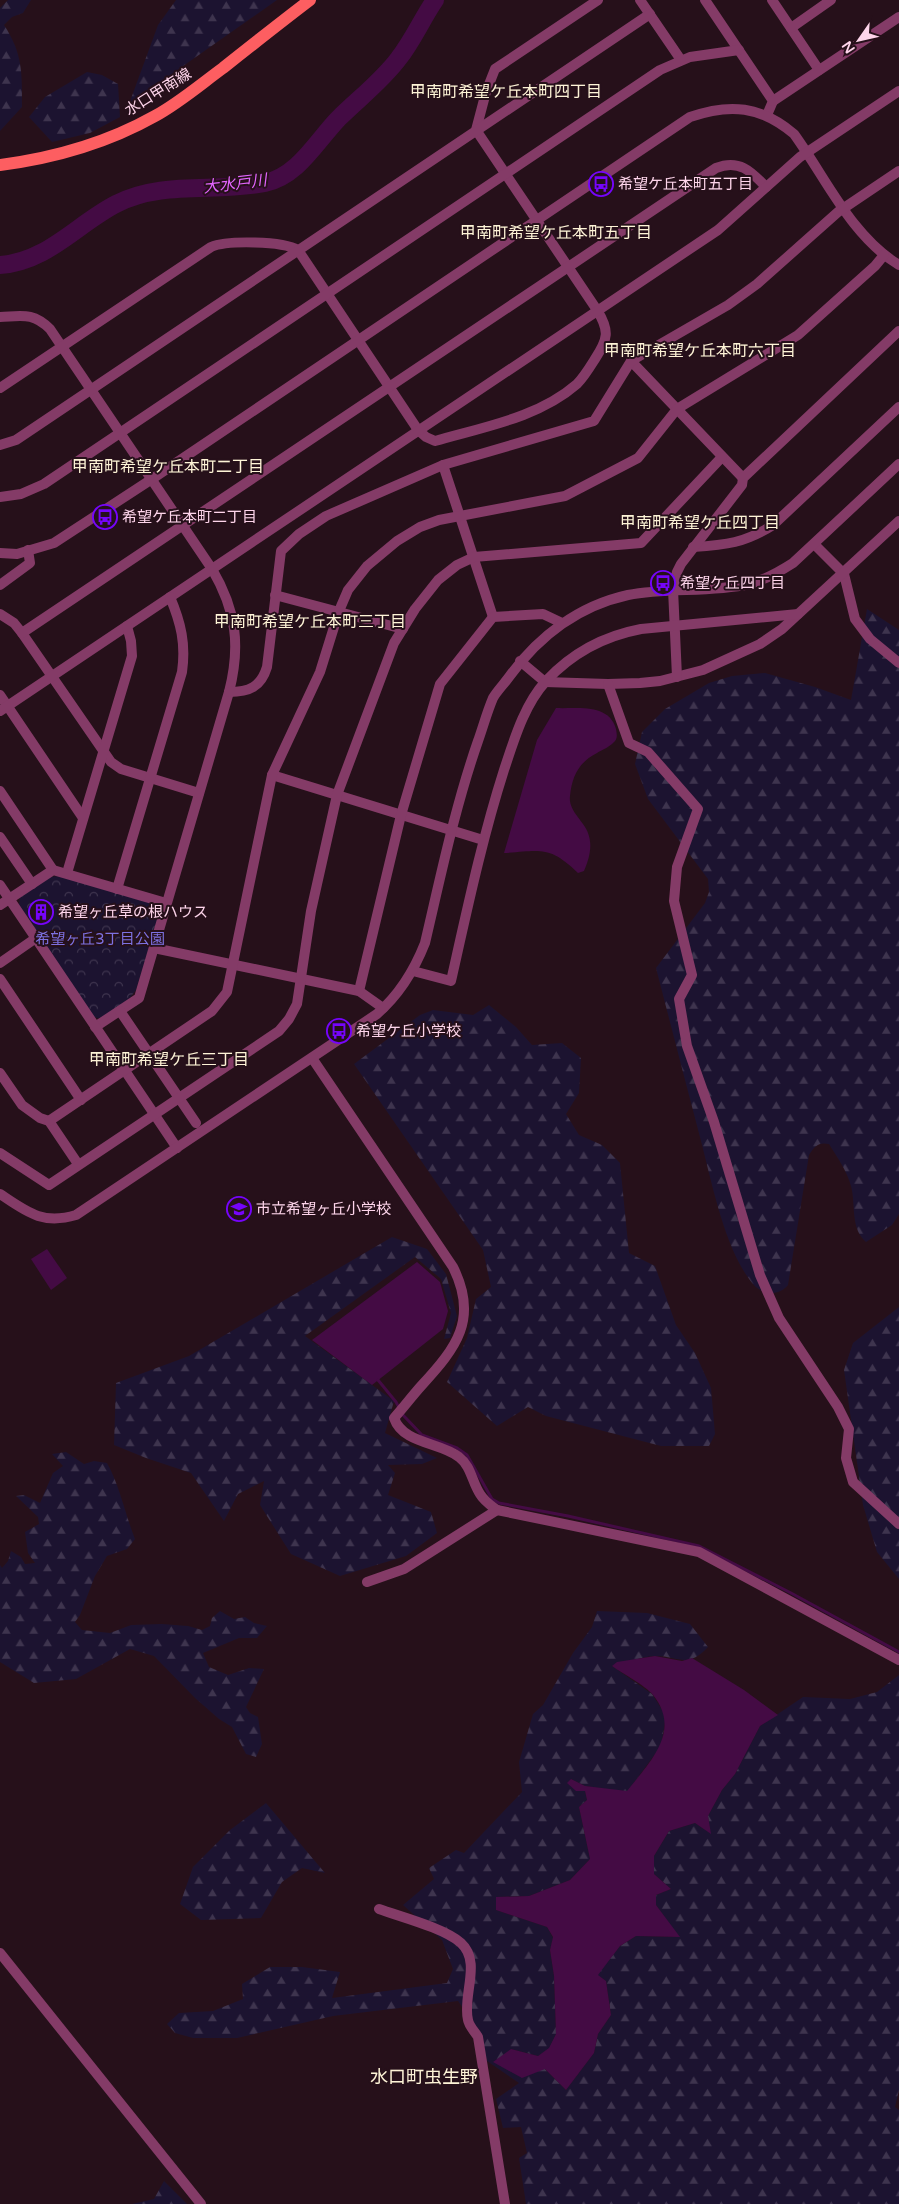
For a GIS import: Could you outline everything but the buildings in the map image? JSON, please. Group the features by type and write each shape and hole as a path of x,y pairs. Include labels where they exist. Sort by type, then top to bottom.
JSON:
{"main road":[{"name":"水口甲南線","path":"0,165 31,161 67,152 109,138 156,116 200,86 310,0"}],"street":[{"path":"0,388 210,247 222,243 284,244 298,250 418,430 426,438 435,441 534,411 570,389 585,374 604,345 606,327 597,310 476,130 486,92 496,69 598,0"},
{"path":"640,0 681,60"},
{"path":"705,0 773,101"},
{"path":"772,0 819,70"},
{"path":"791,28 831,0"},
{"path":"0,445 16,440 650,14"},
{"path":"767,115 773,101 899,17"},
{"path":"0,497 21,494 44,484 650,76 681,60 739,50"},
{"path":"4,708 718,230 808,152 899,91"},
{"path":"0,553 17,554 54,542 152,479 690,117 712,109 733,108 767,115 794,134 808,152 859,230 894,259"},
{"path":"22,633 716,168 727,164 739,165 752,172 766,187"},
{"path":"229,692 248,690 263,679 267,666 281,551 299,534 326,516 443,465 594,421 631,361 728,305 757,284 844,208 899,171"},
{"path":"49,1121 216,1007 227,992 272,776 320,672 339,611 356,577 397,541 426,524 565,496 638,458 677,409 798,335 875,266 894,259"},
{"path":"0,324 11,316"},
{"path":"0,317 27,316 40,319 50,329 212,569 224,589 234,628 236,658 229,692 139,998 95,1027"},
{"path":"677,677 673,589 681,564 742,485 743,478 899,331"},
{"path":"631,361 743,478"},
{"path":"694,547 736,543 773,525 899,407"},
{"path":"0,1153 49,1184 284,1025 297,1004 311,910 337,795 394,643 414,609 438,580 463,562 474,557 641,543 722,457"},
{"path":"0,1194 41,1218 66,1218 83,1211 312,1058 383,1008 394,998 413,971 425,943 451,830 470,766 494,697 531,649 562,623 594,606 616,598 673,589 735,586 763,579 793,563 899,464"},
{"path":"443,465 493,617"},
{"path":"520,661 545,682 608,684 660,681 703,670 760,644 782,629 898,525"},
{"path":"814,544 844,574 855,619 870,639 899,663"},
{"path":"0,586 30,563 28,550"},
{"path":"275,595 403,628"},
{"path":"117,889 183,664 182,630 170,597"},
{"path":"0,614 14,623 22,633 103,753 116,766 199,793"},
{"path":"359,991 401,815 440,684 493,617 543,614 562,623"},
{"path":"413,971 451,981 483,840 516,734 545,682 588,647 619,633 675,625 798,614"},
{"path":"67,873 132,656 127,626"},
{"path":"608,684 629,742 648,752 698,809 677,867 676,876 674,901 692,975 679,999 686,1046 714,1122 760,1275 779,1318 838,1407 849,1428 846,1458 853,1482 899,1524"},
{"path":"0,695 4,708 83,818"},
{"path":"272,776 483,840"},
{"path":"0,790 53,870 166,903"},
{"path":"0,837 32,884"},
{"path":"0,905 53,870"},
{"path":"0,885 177,1148"},
{"path":"0,963 36,938"},
{"path":"154,948 359,991 383,1008"},
{"path":"0,979 81,1100"},
{"path":"120,1011 196,1123"},
{"path":"312,1058 453,1267 462,1288 463,1322 455,1345 394,1418 397,1426 416,1439 460,1458 467,1465 479,1493 486,1502 497,1510 699,1552 899,1660"},
{"path":"0,1073 22,1105 40,1118 49,1121 78,1164"},
{"path":"367,1582 404,1569 497,1510"},
{"path":"379,1909 449,1935 462,1944 472,1966 466,2002 468,2022 478,2036 505,2204"},
{"path":"0,1953 201,2204"}],"green space":[{"path":"8,0 31,0 23,13 12,17 4,25 15,45 20,64 22,107 0,131 0,8"},
{"path":"176,0 277,0 129,104 158,25"},
{"path":"87,72 102,75 118,84 120,117 90,133 52,142 29,117 45,97"},
{"path":"867,609 899,630 899,1214 892,1225 866,1242 858,1230 854,1216 851,1186 844,1170 829,1144 817,1145 809,1155 788,1285 776,1293 771,1293 761,1291 753,1284 743,1270 727,1235 715,1196 656,968 705,903 709,892 708,879 648,799 635,764 642,732 665,709 709,683 732,676 765,673 815,687 851,700"},
{"name":"希望ヶ丘3丁目公園","path":"60,876 156,904 160,912 136,990 129,999 101,1019 94,1017 19,905 20,897 49,877"},
{"path":"489,1005 516,1027 532,1045 562,1043 581,1058 579,1093 566,1114 579,1135 602,1145 620,1163 629,1253 655,1266 676,1325 695,1353 711,1388 715,1434 709,1446 661,1446 546,1416 528,1407 497,1426 447,1382 467,1338 476,1299 491,1287 483,1250 354,1064 420,1015 433,1010 473,1015"},
{"path":"392,1237 427,1249 446,1274 457,1316 450,1338 444,1339 451,1313 441,1279 415,1257 305,1336 394,1401 385,1433 437,1458 422,1464 388,1465 395,1473 388,1495 431,1512 437,1533 406,1556 340,1576 291,1554 260,1505 264,1481 238,1494 224,1521 191,1473 114,1445 116,1383 189,1356"},
{"path":"899,1307 899,1579 877,1552 863,1505 844,1370 853,1343"},
{"path":"66,1452 84,1464 94,1461 107,1463 135,1539 127,1549 107,1556 95,1576 80,1615 75,1622 82,1630 110,1633 131,1625 162,1624 188,1626 202,1630 210,1626 212,1618 220,1611 234,1619 245,1617 254,1623 267,1626 257,1638 239,1638 203,1653 209,1667 228,1675 249,1668 264,1669 246,1707 250,1713 258,1717 262,1744 256,1757 246,1754 232,1727 219,1719 195,1698 154,1656 130,1649 76,1679 34,1683 0,1662 0,1565 2,1568 8,1561 11,1551 21,1557 25,1564 35,1563 28,1553 25,1532 39,1524 38,1517 16,1496 24,1495 40,1503 53,1473 63,1466 52,1454"},
{"path":"597,1611 647,1613 690,1624 708,1647 701,1654 688,1660 654,1656 612,1666 652,1694 666,1716 661,1746 627,1792 585,1786 571,1779 576,1791 585,1791 587,1800 579,1807 590,1859 570,1880 529,1896 496,1897 496,1910 547,1927 553,1938 550,1950 554,1976 556,2034 549,2049 538,2056 511,2049 545,2069 566,2090 594,2053 598,2034 611,2015 606,1981 597,1975 620,1946 636,1936 679,1937 656,1905 656,1895 671,1889 654,1874 654,1856 669,1831 695,1823 710,1833 708,1816 722,1790 735,1774 760,1726 803,1697 850,1699 877,1692 899,1675 899,2090 895,2107 899,2110 899,2204 526,2204 519,2158 527,2153 521,2127 503,2128 496,2099 519,2083 487,2061 479,2031 458,2001 333,2016 237,2038 193,2038 175,2033 167,2024 179,2013 213,2011 243,1999 242,1984 270,1967 302,1967 340,1972 332,1998 447,1983 453,1969 442,1940 403,1905 434,1879 429,1868 456,1850 464,1853 522,1792 519,1762 533,1714 543,1705 573,1653 592,1627"},
{"path":"266,1803 325,1873 302,1868 282,1882 261,1918 201,1920 180,1904 193,1867 230,1830"},
{"path":"164,2181 187,2204 132,2204 154,2199"}],"shaded area":[{"path":"556,708 582,708 599,711 607,715 612,721 617,733 613,743 581,765 573,782 570,796 571,806 586,829 590,843 589,857 584,871 578,873 552,854 536,851 504,853 537,740"},
{"path":"47,1249 67,1278 51,1290 31,1259"},
{"path":"417,1262 440,1282 448,1311 443,1329 372,1385 312,1340"},
{"path":"655,1656 682,1661 692,1658 744,1690 778,1715 760,1726 735,1774 722,1790 708,1816 711,1834 695,1823 669,1831 654,1856 654,1874 671,1889 656,1895 656,1905 680,1937 636,1936 620,1946 598,1975 606,1981 611,2015 598,2034 594,2053 566,2090 545,2069 522,2078 493,2062 511,2049 538,2056 549,2048 556,2034 554,1976 550,1950 553,1937 547,1927 496,1910 496,1897 529,1896 570,1880 590,1859 579,1807 587,1800 585,1791 576,1791 567,1783 571,1779 585,1786 627,1791 645,1769 660,1746 664,1734 661,1708 649,1691 612,1666 617,1662"}],"waterway":[{"name":"大水戸川","path":"0,265 17,262 47,250 102,212 134,197 170,189 246,186 265,183 287,173 306,157 338,119 378,82 399,58 435,0"},
{"path":"378,1380 396,1402 403,1415 422,1435 457,1448 467,1455 492,1499 499,1503 568,1516 699,1546 791,1593 899,1652"}],"place":[{"name":"希望ケ丘本町五丁目","path":"601,184"},
{"name":"希望ケ丘本町二丁目","path":"105,517"},
{"name":"希望ケ丘四丁目","path":"663,583"},
{"name":"希望ヶ丘草の根ハウス","path":"41,912"},
{"name":"希望ケ丘小学校","path":"339,1031"},
{"name":"市立希望ヶ丘小学校","path":"239,1209"}],"district":[{"name":"甲南町希望ケ丘本町四丁目","path":"506,92"},
{"name":"甲南町希望ケ丘本町五丁目","path":"556,233"},
{"name":"甲南町希望ケ丘本町六丁目","path":"700,351"},
{"name":"甲南町希望ケ丘本町二丁目","path":"168,467"},
{"name":"甲南町希望ケ丘四丁目","path":"700,523"},
{"name":"甲南町希望ケ丘本町三丁目","path":"310,622"},
{"name":"甲南町希望ケ丘三丁目","path":"169,1060"},
{"name":"水口町虫生野","path":"424,2077"}]}
